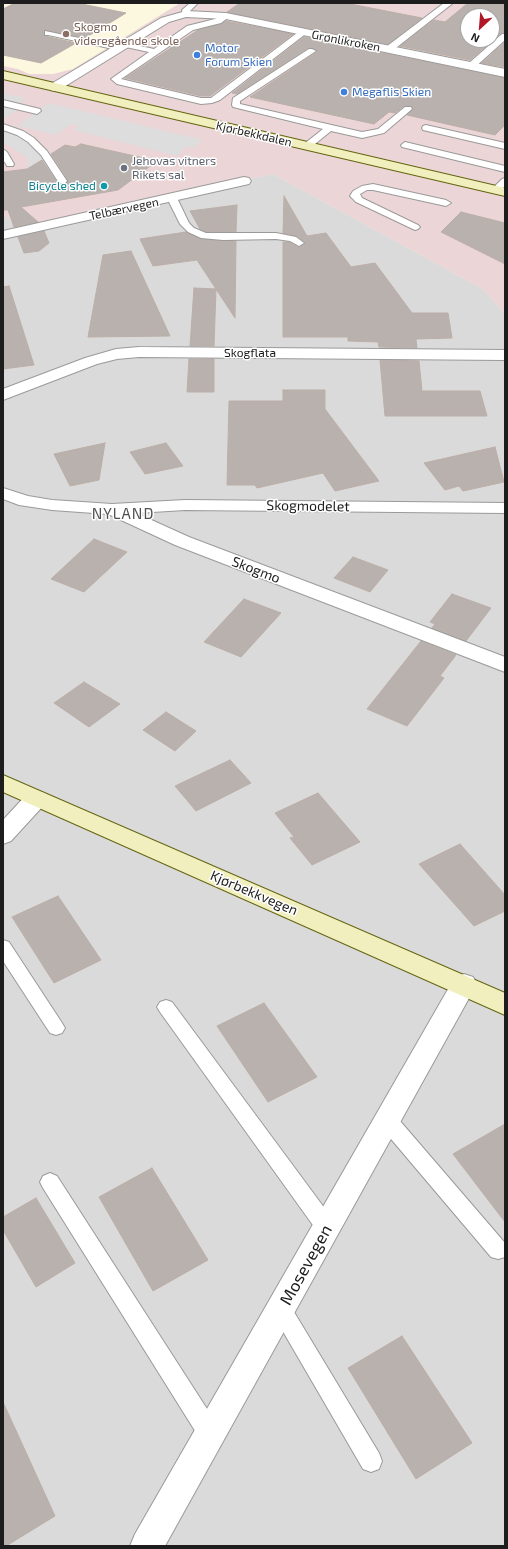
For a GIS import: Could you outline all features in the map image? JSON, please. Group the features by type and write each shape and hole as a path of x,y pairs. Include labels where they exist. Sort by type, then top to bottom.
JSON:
{"street":[{"name":"Grønlikroken","path":"54,87 165,20 186,14 226,16 505,73"},
{"name":"Kjørbekkdalen","path":"3,75 501,191"},
{"name":"Telbærvegen","path":"3,235 244,182"},
{"name":"Skogflata","path":"3,395 91,361 116,354 140,352 505,355"},
{"name":"Skogmo","path":"3,493 24,501 52,505 111,509 190,544 505,665"},
{"name":"Skogmodelet","path":"111,509 185,505 505,508"},
{"name":"Kjørbekkvegen","path":"3,783 36,799 464,984 505,1004"},
{"path":"3,835 36,799"},
{"name":"Mosevegen","path":"149,1545 464,984"}],"lane":[{"path":"186,14 186,10 194,3"},
{"path":"389,49 449,3"},
{"path":"226,16 218,21 190,28 116,77 116,81 201,100 212,100 217,98 304,32"},
{"path":"48,33 154,51"},
{"path":"471,66 505,36"},
{"path":"312,51 236,100 236,105 362,135 381,131 408,109"},
{"path":"3,103 37,111"},
{"path":"3,127 20,133 31,140 44,153 62,181"},
{"path":"307,146 329,128"},
{"path":"426,128 505,146"},
{"path":"405,144 505,169"},
{"path":"3,152 10,164"},
{"path":"501,191 505,180"},
{"path":"415,227 359,200 355,196 356,194 365,188 372,187 446,203"},
{"path":"172,198 185,224 191,230 204,236 276,236 294,240 299,243"},
{"path":"3,947 56,1028"},
{"path":"166,1007 327,1228"},
{"path":"387,1120 498,1250"},
{"path":"50,1182 210,1434"},
{"path":"281,1310 372,1461"}],"shaded area":[{"path":"3,3 505,3 505,314 483,289 273,174 18,227 3,214"},
{"name":"Skogmo videregående skole","path":"3,3 180,3 73,69 53,74 29,74 18,69 3,66"},
{"path":"3,93 25,98 15,107 16,111 3,120"},
{"path":"49,103 203,140 193,148 186,146 178,156 73,130 79,126 72,124 56,135 17,126"},
{"path":"7,132 24,139 36,150 61,188 40,193 26,168 29,164 27,157 3,142 3,134"},
{"path":"273,174 483,289 505,314 505,1546 3,1546 3,214 18,227"}],"building":[{"path":"15,3 77,3 126,13 85,38 44,30 45,36 76,43 41,63 3,55 3,9"},
{"path":"240,3 345,3 422,18 388,44 227,12"},
{"path":"468,3 505,3 505,32 500,34 500,8 462,8"},
{"path":"460,10 460,48 484,48 470,60 400,46 434,20 445,22"},
{"path":"226,21 293,34 210,96 201,96 125,78 198,30 221,24"},
{"path":"304,37 505,78 505,125 495,135 407,115 413,109 411,106 404,106 395,113 389,112 374,124 250,97 317,52 317,50 312,48 308,48 237,94 232,93"},
{"path":"505,42 505,67 482,63 500,48"},
{"path":"81,144 157,161 118,190 21,207 38,222 14,227 8,210 3,210 3,172 27,169 42,160 58,184 65,184 68,180 51,154 65,145 75,147"},
{"path":"284,196 307,236 326,233 351,267 375,263 412,313 448,313 452,338 416,339 417,348 379,347 378,342 348,341 348,337 283,337 283,242 290,242 298,247 306,243 297,236 283,233"},
{"path":"237,205 236,232 206,232 200,229 190,211"},
{"path":"461,212 505,223 505,264 441,232"},
{"path":"44,231 49,243 39,251 24,253 18,237"},
{"path":"186,232 201,239 236,241 235,318 197,260 153,266 140,239"},
{"path":"131,251 170,336 88,337 103,255"},
{"path":"9,286 34,365 3,369 3,287"},
{"path":"194,288 216,289 214,346 190,346"},
{"path":"189,359 214,359 214,392 187,392"},
{"path":"380,360 419,361 422,391 480,391 487,416 385,416"},
{"path":"283,390 325,390 325,409 379,481 335,491 323,473 257,488 255,485 227,485 229,401 283,401"},
{"path":"105,443 99,480 70,486 54,454"},
{"path":"166,443 183,466 145,474 130,452"},
{"path":"495,447 504,482 463,491 459,486 445,490 424,463"},
{"path":"94,539 127,552 84,592 51,579"},
{"path":"353,557 388,570 370,592 334,578"},
{"path":"452,594 491,608 466,641 432,628 435,624 430,622"},
{"path":"244,599 281,613 241,657 204,642"},
{"path":"421,641 456,655 440,676 444,678 407,726 367,709"},
{"path":"84,682 120,704 89,727 54,703"},
{"path":"166,712 196,731 175,751 143,730"},
{"path":"230,760 251,783 196,811 175,786"},
{"path":"318,793 360,842 312,865 290,838 294,837 275,813"},
{"path":"460,844 505,895 505,911 474,926 419,864"},
{"path":"58,896 101,960 54,983 12,917"},
{"path":"264,1003 317,1077 268,1102 217,1026"},
{"path":"505,1124 505,1222 453,1154"},
{"path":"152,1168 208,1260 153,1291 99,1197"},
{"path":"36,1198 75,1263 36,1287 3,1230 3,1217"},
{"path":"402,1336 472,1443 416,1479 348,1368"},
{"path":"3,1402 55,1516 6,1546 3,1546"}],"place":[{"name":"Skogmo videregående skole","path":"66,34"},
{"name":"Motor Forum Skien","path":"197,55"},
{"name":"Megaflis Skien","path":"344,92"},
{"name":"Jehovas vitners Rikets sal","path":"124,168"},
{"name":"Bicycle shed","path":"104,186"}],"district":[{"name":"NYLAND","path":"123,514"}]}
